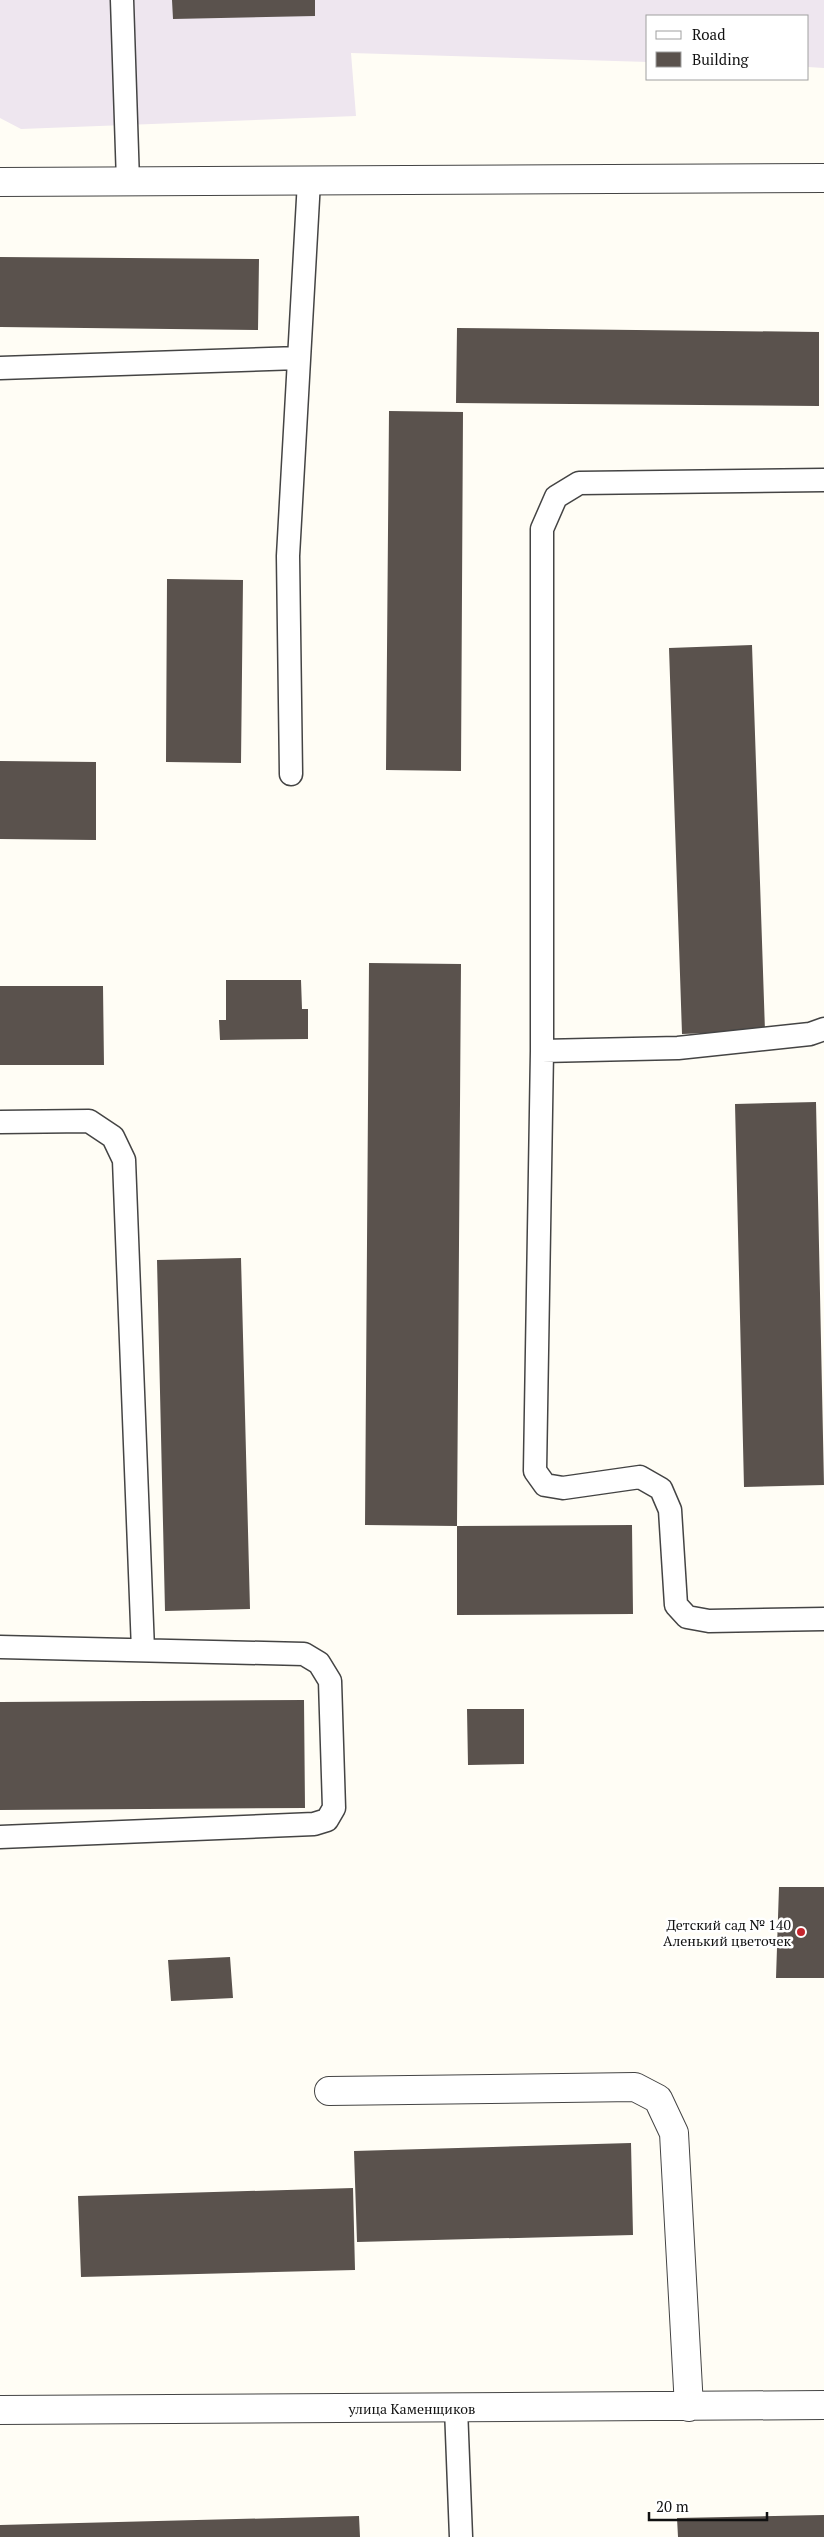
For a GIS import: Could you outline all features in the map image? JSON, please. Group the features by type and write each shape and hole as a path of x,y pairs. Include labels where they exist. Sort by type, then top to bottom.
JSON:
{"street":[{"path":"0,182 824,178"},
{"path":"330,2091 635,2087 658,2099 674,2133 689,2407"},
{"name":"улица Каменщиков","path":"0,2410 824,2405"}],"lane":[{"path":"122,0 128,182"},
{"path":"292,774 288,556 309,181"},
{"path":"0,368 299,358"},
{"path":"824,480 579,483 556,497 542,529 542,1051 535,1471 545,1485 563,1488 640,1477 661,1489 670,1510 676,1605 687,1617 709,1621 824,1619"},
{"path":"542,1051 678,1048 810,1034 824,1029"},
{"path":"0,1122 89,1121 113,1137 124,1160 143,1650"},
{"path":"0,1646 304,1654 319,1663 330,1681 334,1808 327,1820 314,1824 0,1837"},
{"path":"456,2408 461,2537"}],"shaded area":[{"path":"0,0 824,0 824,68 809,67 809,15 646,15 646,62 351,53 356,116 21,129 0,118"}],"building":[{"path":"172,0 315,0 315,16 173,19"},
{"path":"0,257 259,259 258,330 0,327"},
{"path":"457,328 819,332 819,406 456,403"},
{"path":"389,411 463,412 461,771 386,770"},
{"path":"167,579 243,580 241,763 166,762"},
{"path":"752,645 765,1031 682,1034 669,648"},
{"path":"0,761 96,762 96,840 0,839"},
{"path":"369,963 461,964 457,1526 365,1525"},
{"path":"226,980 301,980 302,1009 308,1009 308,1039 220,1040 219,1020 226,1020"},
{"path":"0,986 103,986 104,1065 0,1065"},
{"path":"816,1102 824,1485 744,1487 735,1104"},
{"path":"241,1258 250,1609 165,1611 157,1260"},
{"path":"632,1525 633,1614 457,1615 457,1526"},
{"path":"304,1700 305,1808 0,1810 0,1702"},
{"path":"467,1709 524,1709 524,1764 468,1765"},
{"name":"Детский сад № 140 Аленький цветочек","path":"779,1887 824,1887 824,1978 776,1978"},
{"path":"230,1957 233,1998 171,2001 168,1960"},
{"path":"631,2143 633,2235 357,2242 354,2151"},
{"path":"353,2188 355,2270 81,2277 78,2196"},
{"path":"824,2515 824,2537 678,2537 677,2518"},
{"path":"359,2516 360,2537 0,2537 0,2525"}],"place":[{"name":"Детский сад № 140 Аленький цветочек","path":"801,1932"}]}
